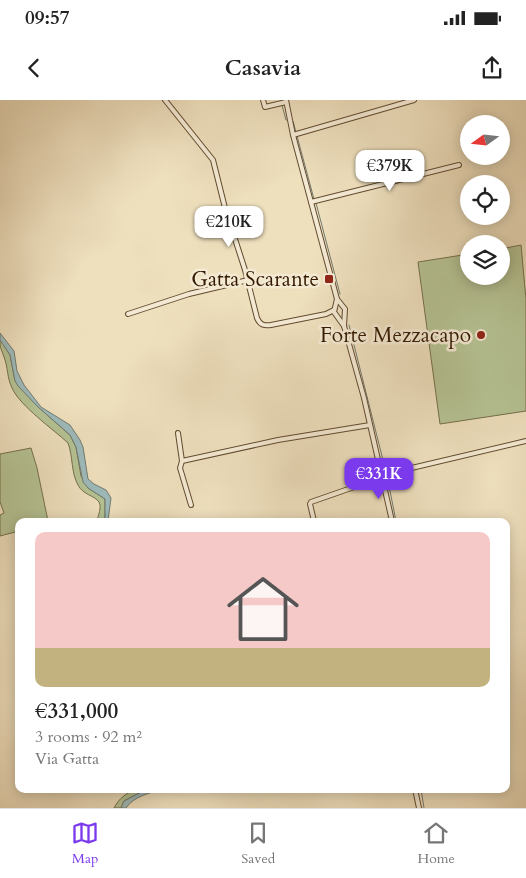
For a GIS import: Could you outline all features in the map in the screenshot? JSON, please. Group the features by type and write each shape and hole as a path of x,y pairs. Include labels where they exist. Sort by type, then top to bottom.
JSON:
{"street":[{"path":"166,100 213,160 225,208 248,280 257,318 263,325 271,325 326,314 342,306"},
{"path":"263,100 265,107 286,101 313,201 336,298 335,309 337,316 344,326"},
{"path":"295,134 414,100"},
{"path":"313,201 459,165"},
{"path":"128,314 189,294 248,280"},
{"path":"336,298 346,312 344,326 383,476 391,518"},
{"path":"326,314 344,316"},
{"path":"182,461 286,438 370,425"},
{"path":"178,433 182,461 180,468 191,505"},
{"path":"313,518 311,502 389,474 526,441"},
{"path":"416,793 419,808"}],"green space":[{"path":"521,245 526,299 526,411 440,424 418,262 460,255 460,285 510,285 510,247"},
{"path":"0,339 10,355 15,381 37,406 70,435 76,447 81,476 88,488 105,499 105,518 98,518 100,509 99,502 83,491 78,485 74,475 68,443 29,410 16,395 9,380"},
{"path":"31,448 47,518 15,518 15,532 0,536 0,515 4,513 0,502 0,454"},
{"path":"129,793 139,793 124,801 121,808 114,808 120,799"}],"water":[{"path":"0,333 14,351 17,371 24,385 41,407 70,425 80,440 83,447 88,479 106,490 111,498 108,518 105,518 105,499 88,488 83,482 76,447 70,435 37,406 18,386 15,381 10,355 0,340"},
{"path":"139,793 150,793 133,801 126,808 121,808 124,801"}],"waterway":[{"path":"282,105 287,120"},
{"path":"291,121 293,121 296,132"},
{"path":"297,136 314,199"},
{"path":"316,203 340,294"},
{"path":"349,325 386,472"},
{"path":"387,476 395,518"},
{"path":"422,793 424,808"}],"place":[{"name":"Gatta Scarante","path":"329,279"},
{"name":"Forte Mezzacapo","path":"481,335"}]}
